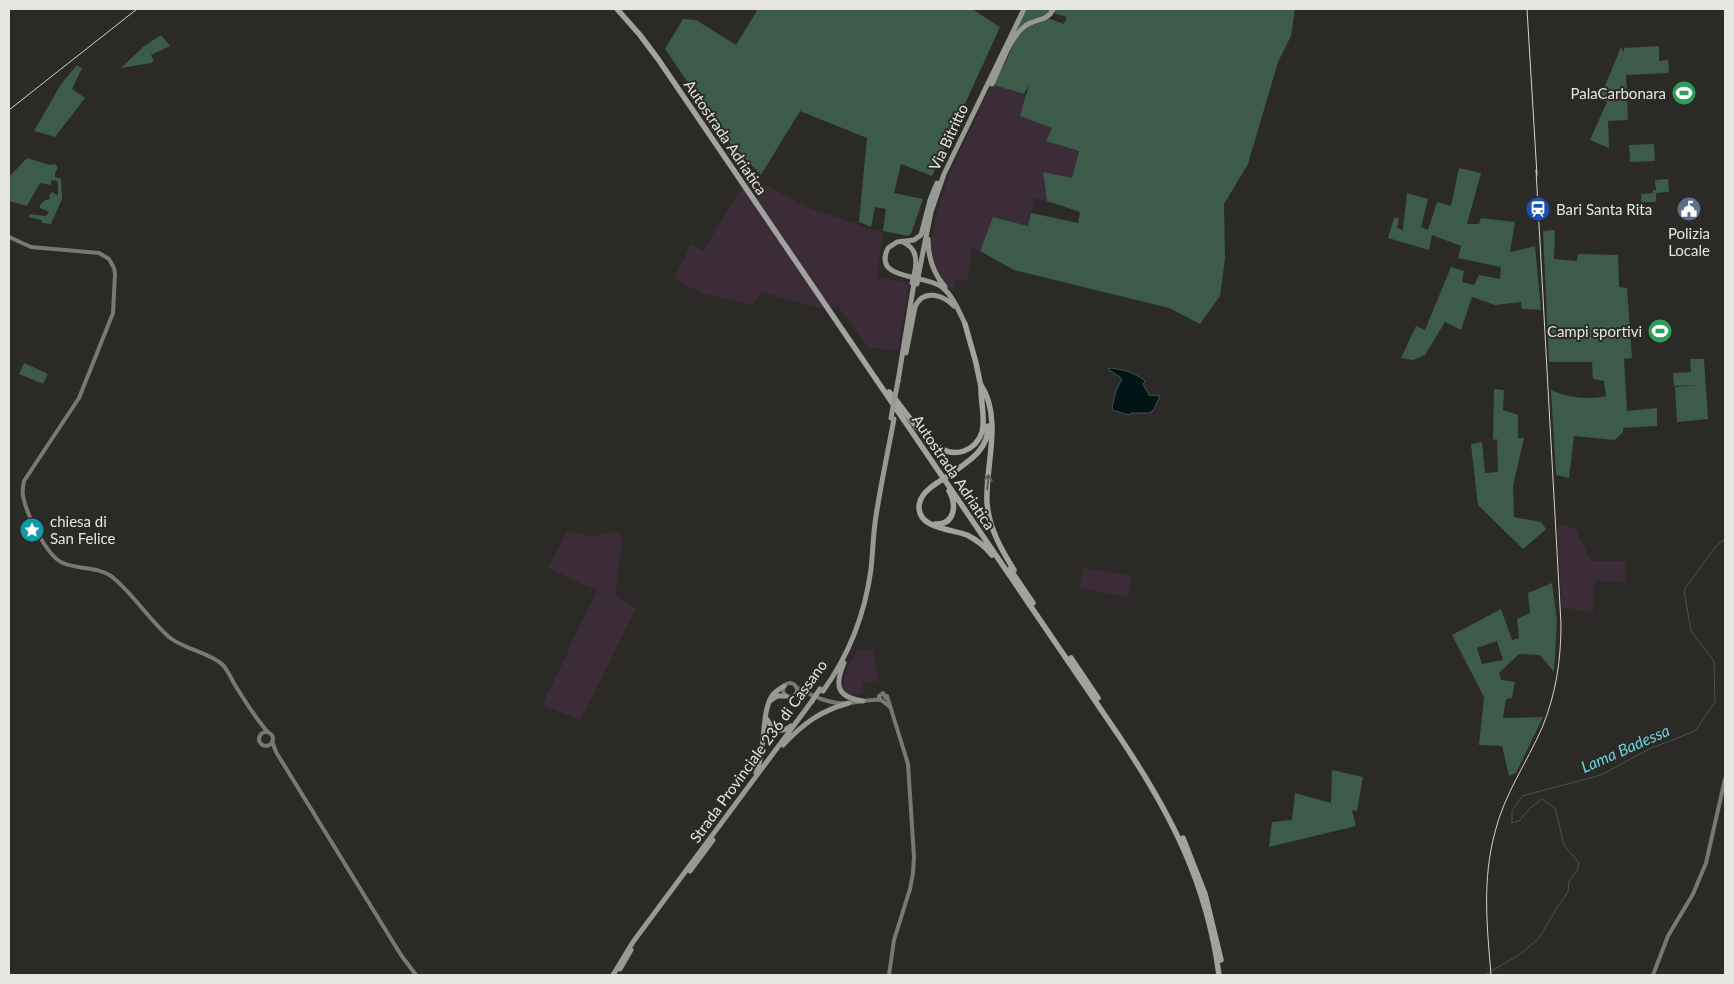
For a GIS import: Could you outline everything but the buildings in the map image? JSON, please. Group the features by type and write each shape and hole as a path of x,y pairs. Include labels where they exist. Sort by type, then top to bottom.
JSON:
{"highway":[{"name":"Autostrada Adriatica","path":"617,9 658,59 1130,751 1166,809 1197,883 1211,930 1219,975"},
{"name":"Autostrada Adriatica","path":"622,9 651,42 1137,755 1170,809 1190,852 1205,894 1223,975"},
{"name":"Via Bitritto","path":"917,271 934,202 947,166 1023,9"},
{"name":"Via Bitritto","path":"915,283 928,212 937,182 1023,9"},
{"path":"992,84 1016,36 1025,26 1049,16 1053,9"},
{"path":"937,182 920,235 914,240 892,244 886,253 886,265 889,270 896,274 933,282 950,296 961,315"},
{"path":"934,202 928,238 929,255 937,276 956,302 965,324 981,385 987,420 986,439 982,449 924,494 919,502 920,512 928,522 964,534 984,546 1037,616"},
{"path":"903,242 911,246 915,253 917,271"},
{"name":"Strada Provinciale 236 di Cassano","path":"900,381 915,283"},
{"name":"Strada Provinciale 236 di Cassano","path":"821,690 838,668 850,644 867,592 876,516 906,353 915,283"},
{"path":"906,353 916,305 922,298 931,295 943,297 961,315"},
{"path":"889,392 929,441 944,450 962,452 973,446 982,431 981,385"},
{"path":"981,385 986,394 991,425 992,446 987,494 989,516 1001,550 1026,591"},
{"name":"Strada Provinciale 236 di Cassano","path":"613,975 633,942 783,745 842,656 860,611 866,580 873,517 893,419"},
{"path":"924,449 950,493 954,504 951,516 947,521 939,524 928,522"},
{"path":"850,644 838,685 842,694 846,697 864,701"},
{"path":"751,782 761,760 768,704 773,694 784,686"},
{"path":"768,704 777,696 786,696"},
{"name":"Strada Provinciale 236 di Cassano","path":"617,975 643,933 744,795 751,782 813,702"},
{"path":"783,745 803,725 816,716 849,703"},
{"path":"766,716 771,726 779,730 789,728 801,716"}],"main road":[{"path":"9,237 30,248 99,253 109,259 115,274 113,313 79,398 24,481 23,492 25,502 40,536 58,561 98,570 111,577 168,636 185,648 211,658 222,665 260,723 271,734 276,752 401,955 416,975"},
{"path":"807,693 802,692 792,697 786,696 783,692 784,686 790,683 807,693 827,701 849,703 884,699"},
{"path":"796,687 796,694"},
{"path":"864,701 880,694 879,697 884,699 891,708 908,764 914,857 911,887 894,940 889,975"},
{"path":"260,723 262,732 259,736 259,741 276,752"},
{"path":"262,732 268,732"},
{"path":"267,746 272,741"},
{"path":"1653,975 1668,936 1693,894 1706,863 1725,779"}],"shaded area":[{"path":"992,84 1026,95 1020,116 1052,128 1046,141 1079,151 1072,179 1043,172 1047,201 1035,198 1028,226 993,217 980,251 972,248 967,281 956,279 953,292 940,277 932,261 930,247 937,212 949,174"},
{"path":"748,176 809,208 883,233 877,278 909,282 898,351 867,347 839,307 820,308 761,292 753,305 704,294 674,279 691,244 703,251"},
{"path":"1109,368 1137,375 1145,381 1143,384 1149,395 1160,396 1150,413 1131,413 1129,415 1112,410 1116,390 1122,380"},
{"path":"1563,524 1576,530 1591,561 1626,561 1625,582 1594,581 1593,613 1562,607 1557,527"},
{"path":"567,531 589,536 612,531 620,534 622,538 615,596 636,608 581,720 542,705 597,591 548,568"},
{"path":"1084,568 1131,576 1129,594 1126,597 1079,588"},
{"path":"857,649 873,650 878,681 862,683 864,693 848,695 840,685 843,683"}],"green space":[{"path":"758,9 972,9 1000,27 932,176 901,164 894,193 923,199 911,234 908,236 883,231 886,209 875,207 871,227 859,222 867,138 800,111 761,175 729,142 665,49 683,19 696,20 736,45"},
{"path":"1026,9 1051,9 1044,16 1027,22 1012,37"},
{"path":"1055,9 1295,9 1291,36 1278,62 1248,164 1224,204 1225,259 1220,296 1200,324 1169,308 1014,270 980,251 993,217 1028,226 1031,213 1078,223 1080,212 1047,201 1043,172 1072,178 1079,151 1046,141 1052,128 1020,116 1029,85 1024,94 994,85 1017,38 1027,27 1050,19 1064,24 1067,17 1054,13"},
{"path":"161,35 170,46 151,55 154,61 121,68 143,47"},
{"path":"1659,46 1659,61 1668,60 1668,73 1626,75 1628,120 1608,121 1609,148 1590,140 1607,102 1599,96 1621,47 1624,53 1624,48"},
{"path":"77,65 82,68 72,89 85,98 55,137 34,131 61,84"},
{"path":"1654,144 1655,161 1630,162 1629,145"},
{"path":"27,158 50,165 55,164 58,168 55,172 55,177 61,179 62,199 51,224 28,217 30,214 46,216 49,212 40,208 40,205 45,200 50,199 49,195 52,192 58,196 58,182 51,181 51,185 40,183 27,206 9,201 9,177"},
{"path":"1459,168 1481,173 1467,224 1479,224 1481,218 1515,222 1510,252 1535,246 1541,310 1522,309 1521,302 1495,305 1472,297 1461,330 1445,322 1425,355 1413,360 1401,358 1416,326 1425,330 1451,267 1464,271 1462,282 1474,285 1479,275 1500,279 1501,267 1458,258 1461,246 1432,235 1429,250 1388,238 1394,218 1399,218 1397,228 1403,230 1407,193 1428,199 1421,227 1428,230 1437,202 1451,206"},
{"path":"1668,179 1669,192 1656,193 1656,202 1641,202 1641,194 1653,193 1653,190 1656,190 1655,180"},
{"path":"1555,230 1554,259 1577,261 1578,254 1618,255 1619,287 1627,288 1632,358 1624,359 1627,411 1657,408 1657,426 1623,428 1623,432 1615,440 1574,436 1569,478 1556,475 1551,390 1578,398 1606,396 1604,381 1593,379 1592,362 1549,362 1543,231"},
{"path":"1690,359 1704,359 1708,419 1677,422 1675,387 1697,385 1674,386 1673,373 1691,372"},
{"path":"24,363 48,374 43,384 19,374"},
{"path":"1494,389 1504,390 1503,410 1518,415 1518,438 1524,438 1513,486 1514,517 1541,522 1546,529 1523,549 1478,505 1471,444 1482,442 1485,473 1498,472 1497,439 1493,440"},
{"path":"1552,583 1557,621 1554,672 1540,655 1519,654 1499,673 1501,680 1515,682 1512,698 1506,699 1503,718 1543,717 1516,773 1509,776 1502,746 1479,745 1484,697 1452,635 1501,609 1512,640 1519,638 1517,619 1530,613 1528,593","holes":["1497,641 1503,660 1482,664 1477,648"]},
{"path":"1332,770 1363,777 1357,811 1352,810 1356,826 1269,847 1272,822 1292,820 1295,793 1331,803"}],"waterway":[{"name":"Lama Badessa","path":"1485,975 1522,953 1539,938 1568,892 1569,881 1577,871 1579,863 1564,845 1555,808 1542,799 1531,807 1519,821 1512,823 1512,811 1522,796 1601,775 1649,749 1695,731 1715,702 1714,661 1691,631 1684,590 1716,546 1725,539"}],"railway":[{"path":"9,110 137,9"},
{"path":"1527,9 1537,175"},
{"path":"1491,975 1487,903 1488,868 1491,850 1504,805 1547,715 1557,677 1561,637 1536,170"}],"place":[{"name":"PalaCarbonara","path":"1684,93"},
{"name":"Bari Santa Rita","path":"1538,209"},
{"name":"Polizia Locale","path":"1689,209"},
{"name":"Campi sportivi","path":"1660,331"},
{"name":"chiesa di San Felice","path":"32,530"}]}
